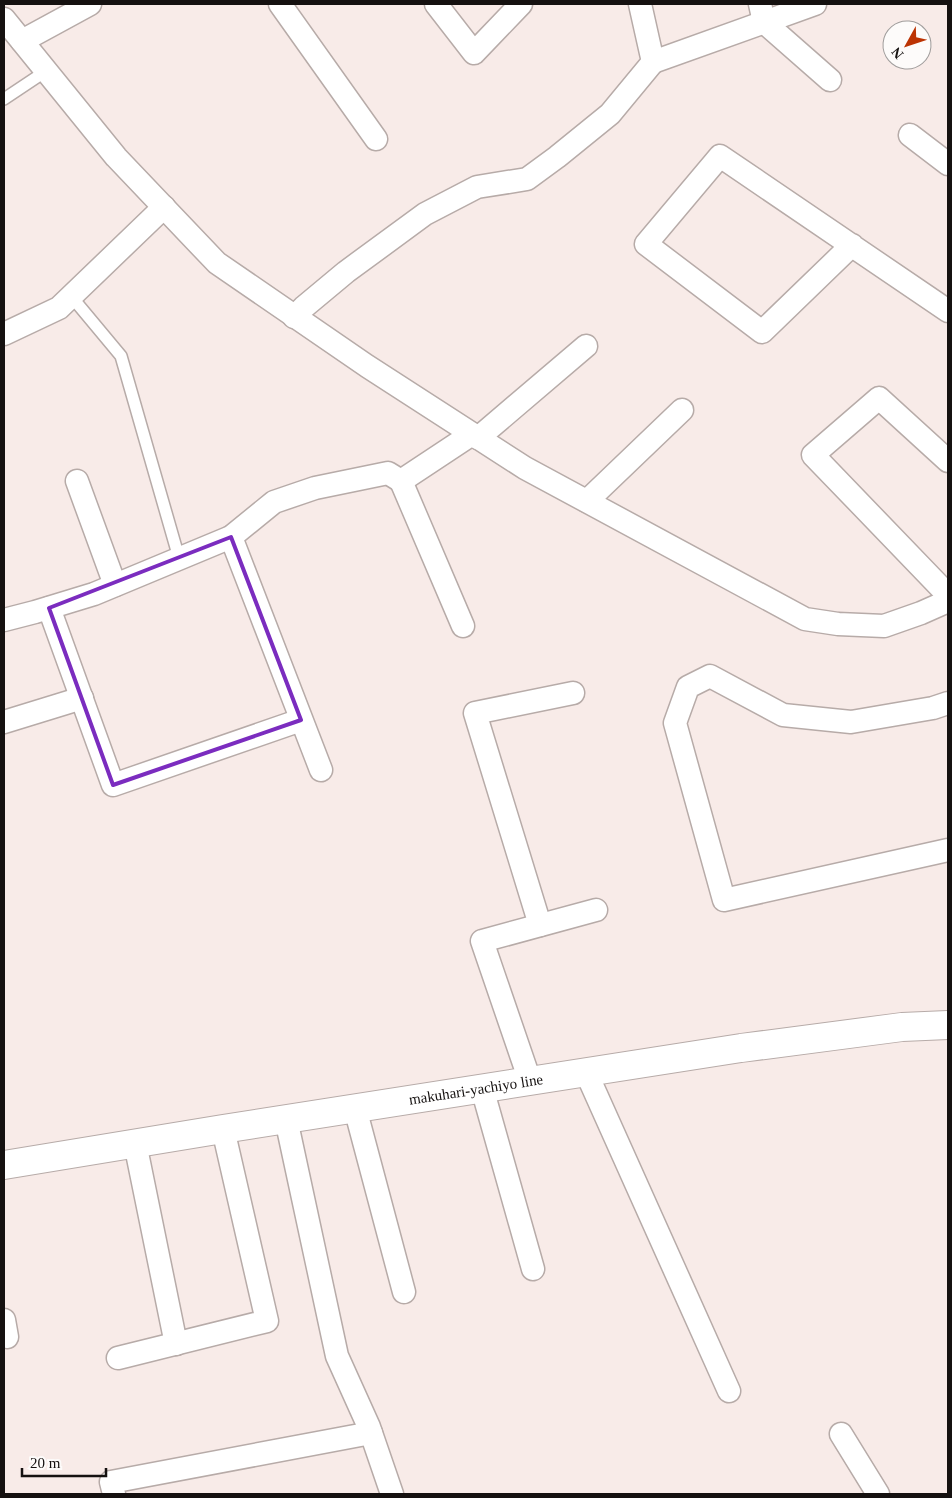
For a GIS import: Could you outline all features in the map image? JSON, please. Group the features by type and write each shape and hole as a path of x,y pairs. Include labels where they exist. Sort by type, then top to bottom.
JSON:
{"main road":[{"name":"makuhari-yachiyo line","path":"4,1165 354,1108 769,1044 902,1027 948,1025"}],"street":[{"path":"22,41 90,4"},
{"path":"280,4 376,138"},
{"path":"436,4 474,52 521,4"},
{"path":"640,4 653,62"},
{"path":"294,316 346,272 425,214 477,187 527,179 610,114 653,62 762,13 815,4"},
{"path":"762,13 830,80"},
{"path":"4,19 116,157 217,263 367,366 525,468 805,619 838,624 884,626 948,601"},
{"path":"910,135 948,164"},
{"path":"852,245 762,332 646,244 720,156 852,245 948,311"},
{"path":"4,334 59,308 164,207"},
{"path":"401,481 475,436 586,346"},
{"path":"948,461 879,398 813,455 948,595"},
{"path":"587,501 682,410"},
{"path":"4,620 94,594 231,537 274,502 316,488 388,473 401,481 463,626"},
{"path":"78,482 115,585"},
{"path":"231,537 320,770"},
{"path":"49,608 113,785 301,720"},
{"path":"948,703 933,708 851,722 783,715 710,676 688,687 675,723 724,900 948,850"},
{"path":"540,925 475,713 573,693"},
{"path":"4,722 82,698"},
{"path":"530,1081 482,941 596,910"},
{"path":"586,1072 730,1391"},
{"path":"482,1088 533,1269"},
{"path":"354,1108 404,1292"},
{"path":"286,1119 337,1356 371,1433 392,1494"},
{"path":"118,1358 268,1321 223,1129"},
{"path":"135,1144 176,1344"},
{"path":"114,1494 111,1482 371,1433"},
{"path":"841,1434 878,1494"}],"lane":[{"path":"4,99 46,71"},
{"path":"71,296 121,356 179,558"}],"highlighted area":[{"path":"231,537 301,720 113,785 49,608"}]}
